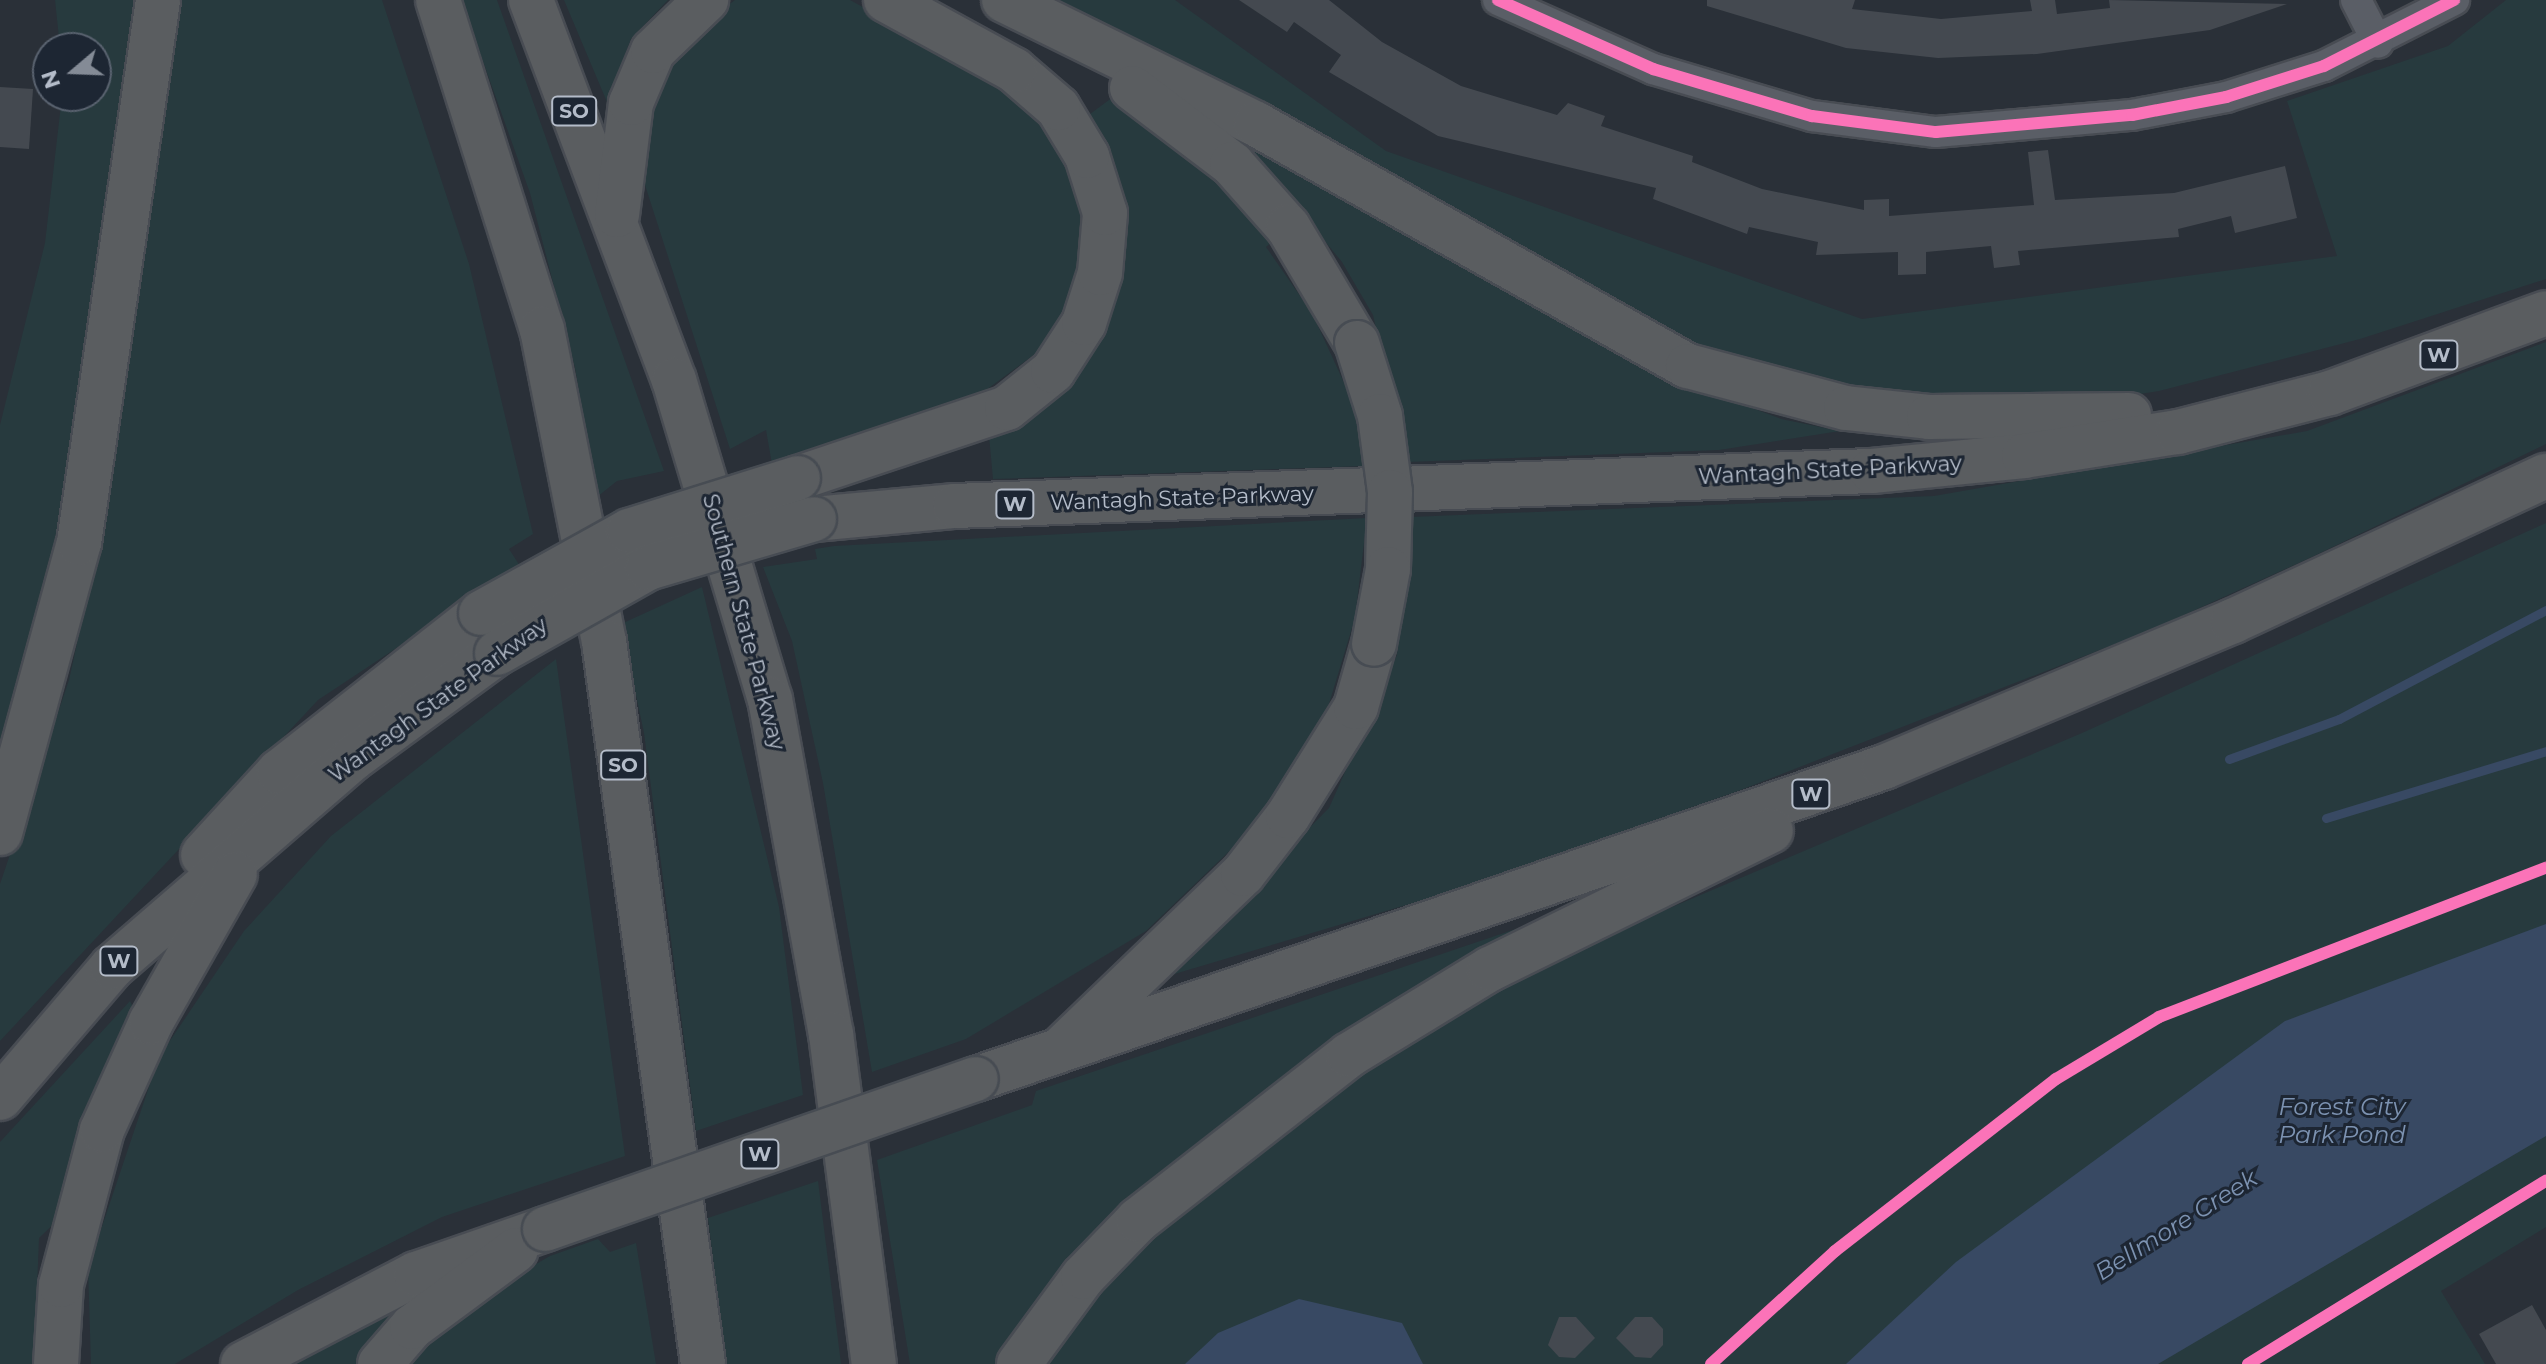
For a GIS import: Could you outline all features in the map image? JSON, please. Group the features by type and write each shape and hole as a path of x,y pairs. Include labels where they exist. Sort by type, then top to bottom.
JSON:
{"highway":[{"path":"0,833 79,543 158,0"},
{"name":"SO","path":"438,0 542,329 604,641 703,1364"},
{"name":"Southern State Parkway","path":"531,0 674,380 770,699 831,1034 874,1364"},
{"path":"616,222 631,103 653,51 706,0"},
{"path":"112,967 279,772 481,613 629,531 1007,408 1053,371 1084,323 1100,273 1105,213 1087,156 1058,108 1014,70 886,0"},
{"path":"1002,0 1174,116 1232,164 1288,227 1357,343 1380,416 1390,492 1388,569 1374,644 1356,707 1323,769 1261,851 1054,1056"},
{"path":"1002,0 1256,124 1613,330 1688,366 1765,390 1846,408 2013,420 2330,393"},
{"name":"Wantagh State Parkway","path":"0,1098 112,967 255,841 497,653 648,568 814,519 955,506 1872,471 2178,432 2330,393 2546,313"},
{"name":"W","path":"243,1364 416,1274 1884,767 2233,621 2546,476"},
{"path":"1019,1364 1066,1298 1138,1220 1349,1055 1490,969 1690,877 1884,767"},
{"path":"55,1355 77,1210 102,1130 151,1022 255,841"},
{"path":"380,1364 412,1327 545,1229"}],"street":[{"path":"1498,0 1668,73 1812,116 1936,132 2132,115 2226,97 2378,43 2454,0"},
{"path":"2356,0 2378,43"}],"green space":[{"path":"55,0 135,0 64,519 0,765 0,425 45,243 60,112 112,112 112,32 58,32"},
{"path":"175,0 382,0 469,264 533,534 509,549 520,566 318,700 0,1041 0,884 69,680 109,497"},
{"path":"461,0 497,0 664,471 617,481 597,497 575,368 530,193"},
{"path":"564,0 668,0 631,39 607,102"},
{"path":"735,0 850,0 1028,98 1083,184 1090,262 1062,334 986,390 772,464 766,430 730,449 635,154 656,77 681,40"},
{"path":"1052,0 1175,0 1386,151 1862,319 2337,256 2287,101 2448,46 2506,0 2546,0 2546,279 2360,339 2159,391 2062,406 1912,409 1691,353"},
{"path":"1113,97 1204,161 1277,237 1266,247 1312,313 1352,400 1365,466 993,479 989,435 1060,391 1098,345 1122,269 1086,117"},
{"path":"1247,147 1660,373 1781,419 1840,431 1719,450 1407,462 1373,315 1342,262"},
{"path":"2546,342 2546,444 2316,555 2151,630 1738,791 1443,894 1161,978 1329,808 1397,655 1410,517 1934,496 2307,431"},
{"path":"1367,518 1355,618 1322,727 1269,813 1146,931 966,1039 872,1072 823,783 792,641 763,567 817,559 815,549 834,546"},
{"path":"2546,523 2546,1227 2441,1291 2485,1364 1039,1364 1102,1279 1255,1143 1412,1034 1578,947 2082,733"},
{"path":"702,587 779,907 803,1095 696,1131 644,733 621,624"},
{"path":"556,659 625,1156 442,1217 298,1290 175,1364 91,1364 88,1268 159,1057 244,931 331,836"},
{"path":"1622,893 1344,1040 1245,1107 1094,1241 1021,1320 998,1364 910,1364 877,1160 1032,1105 1036,1091"},
{"path":"130,1001 139,1018 63,1215 39,1238 34,1364 0,1364 0,1142"},
{"path":"818,1181 841,1364 726,1364 708,1218"},
{"path":"598,1239 610,1252 636,1243 656,1364 401,1364 455,1311 550,1256"},
{"path":"478,1268 359,1364 290,1364 361,1324"}],"water":[{"name":"Forest City Park Pond","path":"2546,924 2546,1136 2158,1364 1846,1364 1956,1262 2285,1021"},
{"path":"1299,1299 1402,1323 1423,1364 1185,1364 1218,1333"}],"building":[{"path":"1239,0 1329,0 1382,42 1461,86 1557,115 1568,103 1605,116 1601,126 1693,156 1692,162 1762,189 1864,210 1864,200 1889,199 1889,216 2034,205 2028,152 2048,150 2055,200 2174,193 2285,166 2297,218 2235,233 2231,216 2178,229 2179,237 2018,251 2020,265 1994,268 1991,246 1926,252 1926,274 1898,275 1898,252 1816,255 1818,242 1749,227 1747,234 1653,199 1656,188 1438,136 1329,72 1341,55 1294,22 1287,32"},
{"path":"1707,0 1855,0 1852,9 1941,19 2032,11 2030,0 2055,0 2057,14 2110,8 2109,0 2287,4 2210,30 2037,54 1938,58 1846,48 1707,6"},
{"path":"0,87 32,89 29,149 0,147"},
{"path":"2532,1305 2546,1330 2546,1364 2496,1364 2479,1334"},
{"path":"1559,1317 1576,1317 1595,1338 1575,1358 1559,1357 1548,1345"},
{"path":"1635,1317 1652,1317 1663,1329 1663,1345 1651,1358 1635,1357 1616,1338"}],"waterway":[{"path":"2229,759 2339,719 2546,610"},
{"path":"2326,818 2546,751"}],"cycle path":[{"path":"1498,0 1653,69 1812,116 1936,132 2132,115 2226,97 2324,66 2454,0"},
{"path":"1711,1364 1835,1251 2056,1079 2159,1017 2546,868"},
{"path":"2248,1364 2546,1181"}],"water label":[{"name":"Bellmore Creek","path":"2176,1225"}]}
